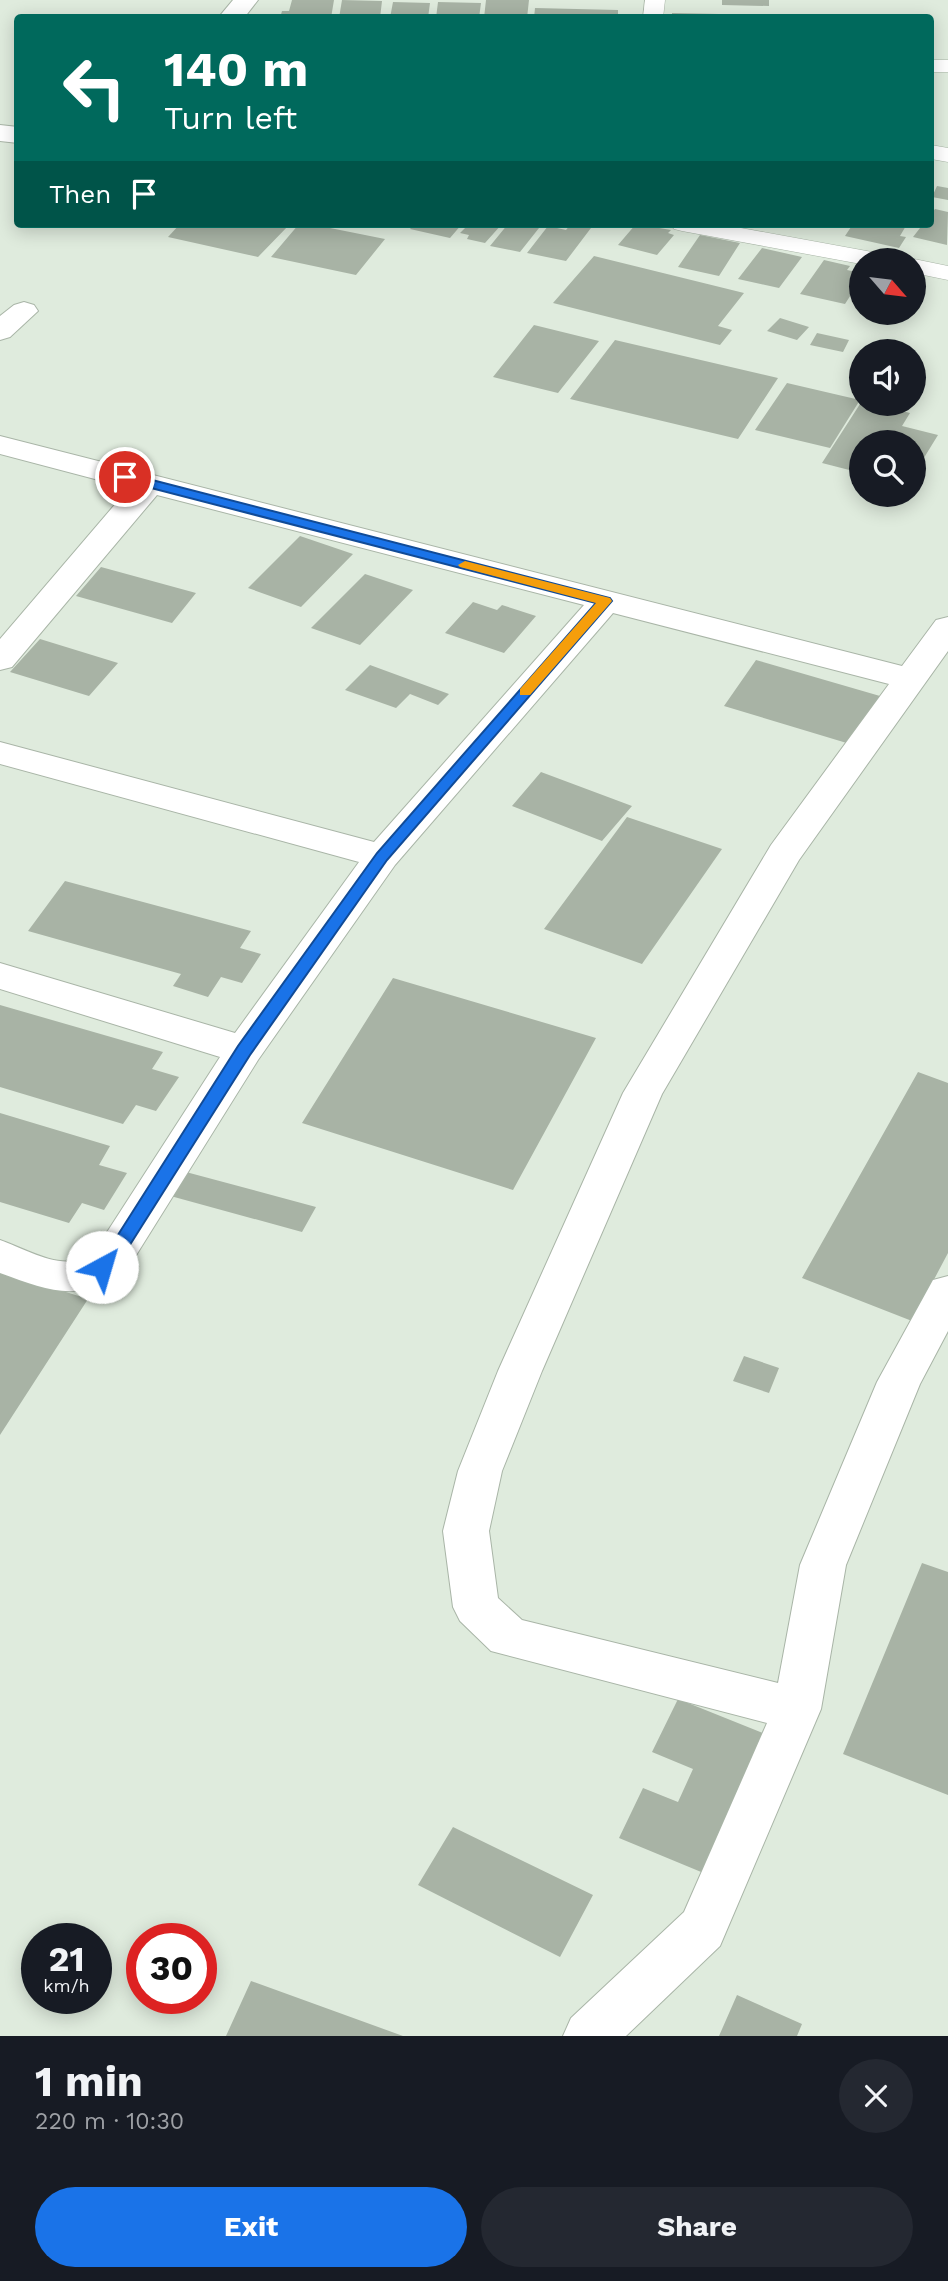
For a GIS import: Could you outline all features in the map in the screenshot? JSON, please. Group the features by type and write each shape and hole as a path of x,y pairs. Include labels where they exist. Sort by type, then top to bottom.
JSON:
{"street":[{"path":"234,14 246,0"},
{"path":"0,331 24,311"},
{"path":"0,445 910,679"},
{"path":"0,660 149,484"},
{"path":"0,1256 67,1278 86,1276 102,1267 115,1254 244,1051 382,856 605,601"},
{"path":"797,1709 508,1637 476,1607 466,1531 480,1471 520,1371 643,1093 784,854 948,627"},
{"path":"0,753 382,856"},
{"path":"0,976 244,1051"},
{"path":"589,2036 702,1929 797,1709 823,1565 899,1382 948,1292"}],"lane":[{"path":"704,228 849,255"},
{"path":"926,268 948,272"}],"building":[{"path":"292,0 334,0 332,14 281,14 282,11 289,11"},
{"path":"342,0 382,1 380,14 340,14"},
{"path":"486,0 529,0 527,14 484,14"},
{"path":"722,0 769,0 769,6 722,5"},
{"path":"393,2 430,3 429,14 391,14"},
{"path":"438,2 481,3 480,14 436,14"},
{"path":"535,8 618,10 618,14 534,14"},
{"path":"937,186 948,188 948,200 934,197"},
{"path":"934,210 948,212 947,245 913,237 920,228 934,228"},
{"path":"176,228 286,228 258,257 168,237"},
{"path":"296,228 330,228 385,239 356,275 271,257"},
{"path":"411,228 459,228 450,238"},
{"path":"465,228 498,228 485,243 467,239 469,235 460,233"},
{"path":"505,228 539,228 520,252 490,246"},
{"path":"546,228 591,228 566,261 527,253"},
{"path":"633,228 659,228 671,230 668,233 674,235 657,255 618,245"},
{"path":"850,228 905,228 900,236 906,237 899,248 845,236"},
{"path":"700,235 740,243 719,276 678,267"},
{"path":"762,248 802,257 779,288 738,279"},
{"path":"594,256 744,293 718,326 732,330 720,345 553,303"},
{"path":"824,260 849,266 849,298 845,304 800,294"},
{"path":"780,318 809,327 797,340 767,331"},
{"path":"534,325 599,341 558,393 493,377"},
{"path":"817,333 849,340 843,352 810,345"},
{"path":"615,340 778,378 738,439 570,399"},
{"path":"787,383 849,397 850,416 830,448 755,430"},
{"path":"852,416 908,416 902,426 918,430 849,430 849,470 822,463"},
{"path":"926,432 938,435 926,454"},
{"path":"300,536 353,554 301,607 248,588"},
{"path":"101,567 196,593 172,623 76,596"},
{"path":"365,574 413,590 360,645 311,628"},
{"path":"473,602 497,610 502,605 536,616 504,653 445,633"},
{"path":"40,639 118,663 89,696 10,672"},
{"path":"756,660 880,696 850,744 724,706"},
{"path":"370,665 449,694 438,705 410,694 396,708 345,690"},
{"path":"541,772 632,806 602,841 512,806"},
{"path":"627,817 722,849 642,964 544,929"},
{"path":"65,881 251,931 240,948 261,954 242,983 221,977 208,997 173,986 181,974 28,931"},
{"path":"393,978 596,1038 513,1190 302,1123"},
{"path":"0,1005 163,1052 152,1069 179,1077 156,1111 136,1105 123,1124 0,1087"},
{"path":"918,1072 948,1083 948,1253 912,1321 802,1278"},
{"path":"0,1113 110,1146 99,1165 127,1173 104,1210 82,1203 69,1223 0,1202"},
{"path":"171,1168 316,1207 302,1232 156,1192"},
{"path":"0,1271 88,1299 0,1435"},
{"path":"744,1356 779,1368 769,1393 733,1381"},
{"path":"922,1563 948,1572 948,1795 843,1754"},
{"path":"678,1699 768,1735 706,1874 619,1838 643,1788 678,1802 693,1769 652,1752"},
{"path":"453,1827 593,1895 560,1957 418,1885"},
{"path":"251,1981 403,2036 226,2036"},
{"path":"737,1995 802,2024 797,2036 719,2036"}],"slow traffic":[{"path":"465,565 605,601 525,692"}],"route":[{"path":"102,1267 115,1254 244,1051 382,856 605,601 125,477"}]}
